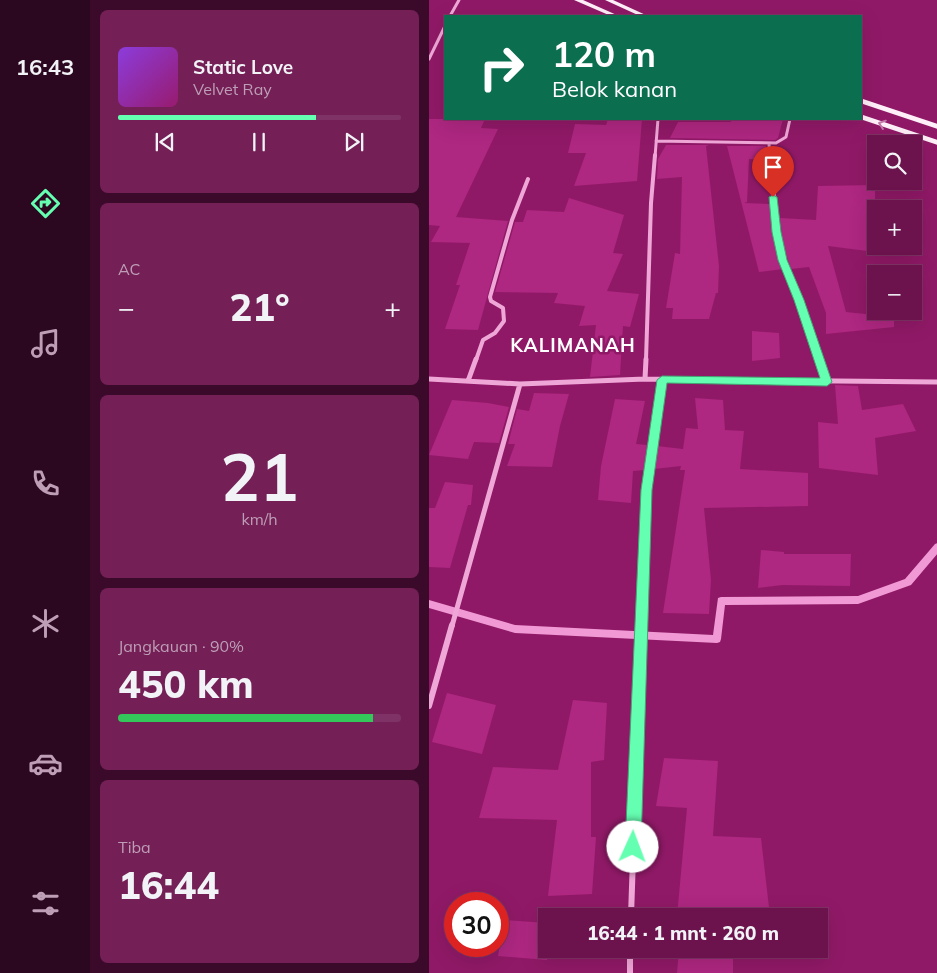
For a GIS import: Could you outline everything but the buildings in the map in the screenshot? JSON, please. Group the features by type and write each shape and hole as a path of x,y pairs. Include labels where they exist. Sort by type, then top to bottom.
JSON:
{"main road":[{"path":"577,0 613,15"},
{"path":"608,0 643,15"},
{"path":"862,101 937,126"},
{"path":"862,117 937,143"}],"street":[{"path":"451,15 459,0"},
{"path":"429,59 444,28"},
{"path":"645,379 658,120"},
{"path":"656,141 769,144 782,141 786,137 790,120"},
{"path":"769,144 779,246 827,382"},
{"path":"468,381 483,340 495,333 504,321 503,308 491,301 490,297 512,220 528,179"},
{"path":"429,379 521,384 645,379 937,383"},
{"path":"631,908 646,490 662,380"},
{"path":"429,706 521,384"},
{"path":"630,973 631,958"}],"waterway":[{"path":"429,604 515,629 717,639 721,601 858,600 908,582 938,546"}],"district":[{"name":"KALIMANAH","path":"573,345"}],"route":[{"path":"633,847 646,490 662,380 827,382 783,260 779,246 773,197"}]}
